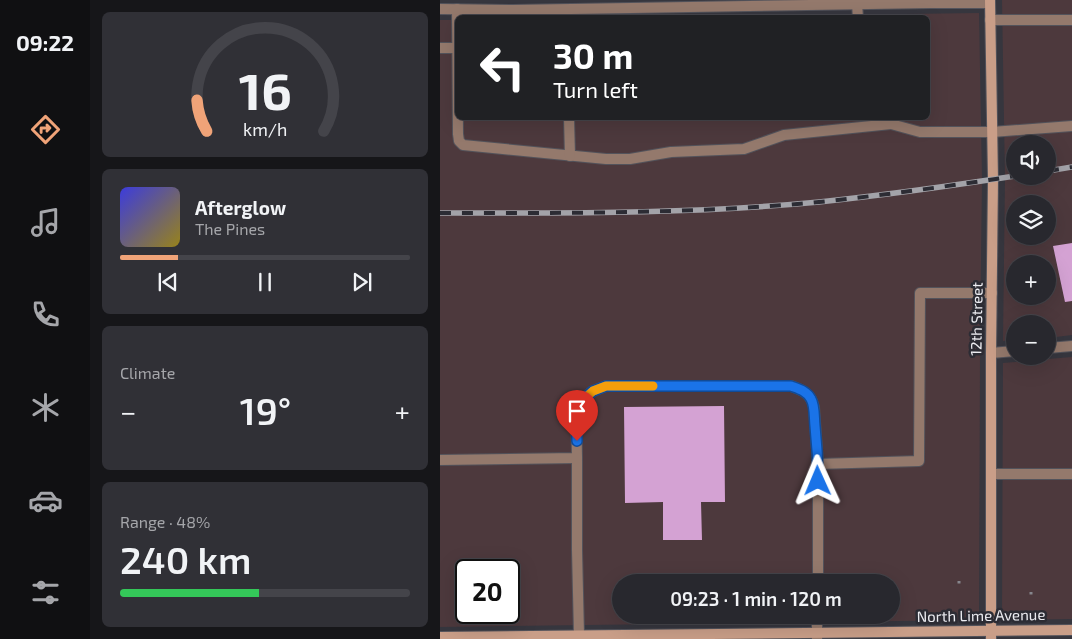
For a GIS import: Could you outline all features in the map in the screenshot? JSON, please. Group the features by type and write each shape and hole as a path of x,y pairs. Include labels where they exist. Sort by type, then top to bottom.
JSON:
{"street":[{"path":"440,9 568,13 990,1"},
{"name":"12th Street","path":"990,1 993,179 991,635"},
{"path":"857,4 858,15"},
{"path":"457,10 457,15"},
{"path":"990,20 1072,20"},
{"path":"440,48 455,48"},
{"path":"458,120 459,142 464,145 606,160 630,159 671,152 744,149 784,135 887,121 920,132 992,132 1072,126"},
{"path":"569,120 570,156"},
{"path":"818,464 919,461 920,293 992,293"},
{"path":"1056,347 1072,346"},
{"path":"991,353 1006,352"},
{"path":"579,635 576,405 593,391 606,386 791,386 807,394 812,400 814,407 818,464 818,574"},
{"path":"440,460 577,458"},
{"path":"991,474 1072,474"},
{"name":"North Lime Avenue","path":"440,637 991,635 1072,630"}],"shaded area":[{"path":"1002,0 1072,0 1072,335 1056,337 1056,315 1006,315 1006,341 1003,341 1005,179"},
{"path":"979,13 982,179 979,344 979,620 900,621 900,574 612,574 612,624 671,624 440,627 440,20 455,20 455,120 930,120 930,15 836,15"},
{"path":"1072,357 1072,619 1002,620 1003,363 1006,363 1006,365 1056,365 1056,358"}],"building":[{"path":"1072,243 1072,301 1065,302 1053,246"},
{"path":"724,406 725,502 701,502 702,540 663,540 663,502 625,503 624,407"}],"railway":[{"path":"1056,170 1072,167"},
{"path":"440,213 630,212 725,209 819,202 1006,177"}],"slow traffic":[{"path":"584,399 593,391 606,386 653,386"}],"route":[{"path":"577,441 576,405 593,391 606,386 791,386 807,394 812,400 814,407 818,481"}]}
